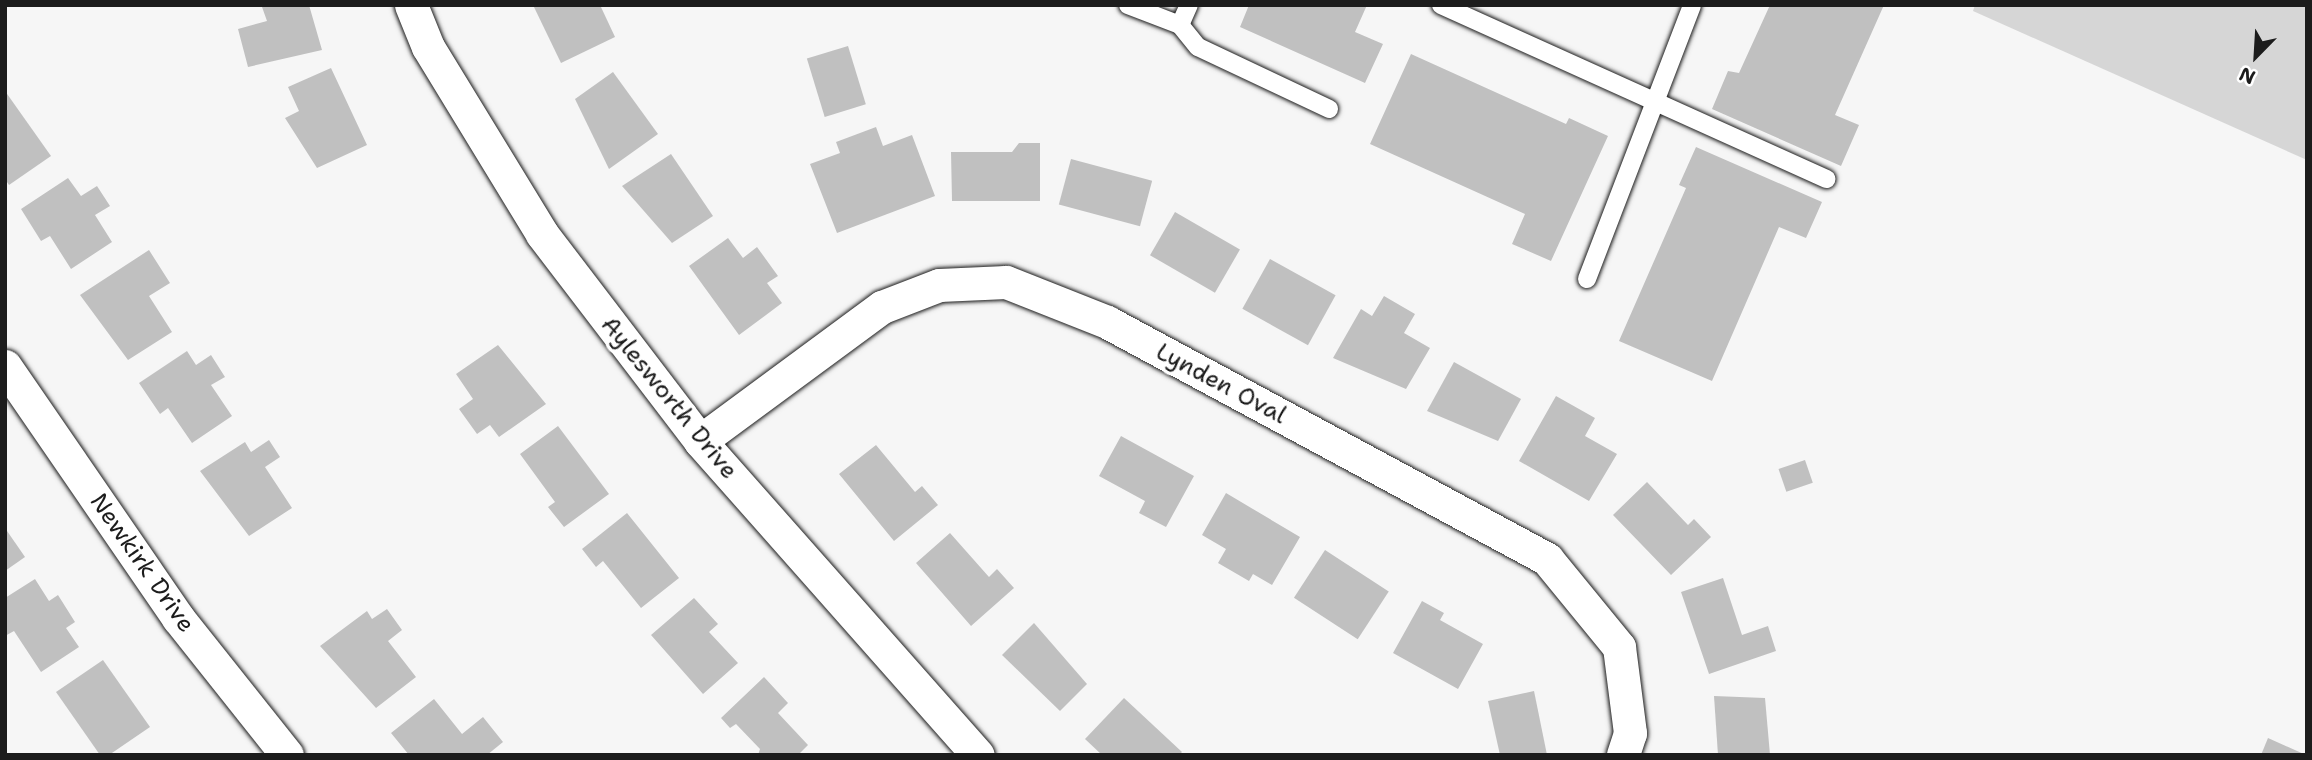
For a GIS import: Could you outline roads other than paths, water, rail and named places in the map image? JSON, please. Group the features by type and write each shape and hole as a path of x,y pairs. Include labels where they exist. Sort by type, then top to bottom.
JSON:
{"street":[{"name":"Aylesworth Drive","path":"411,5 428,47 542,234 700,441 978,755"},
{"name":"Lynden Oval","path":"700,441 882,307 939,285 1006,282 1107,322 1547,559 1619,647 1630,733 1623,755"},
{"name":"Newkirk Drive","path":"5,366 178,618 287,755"}],"lane":[{"path":"1128,5 1180,25 1198,47 1329,109"},
{"path":"1180,25 1189,5"},
{"path":"1441,5 1827,179"},
{"path":"1587,279 1692,5"}]}
